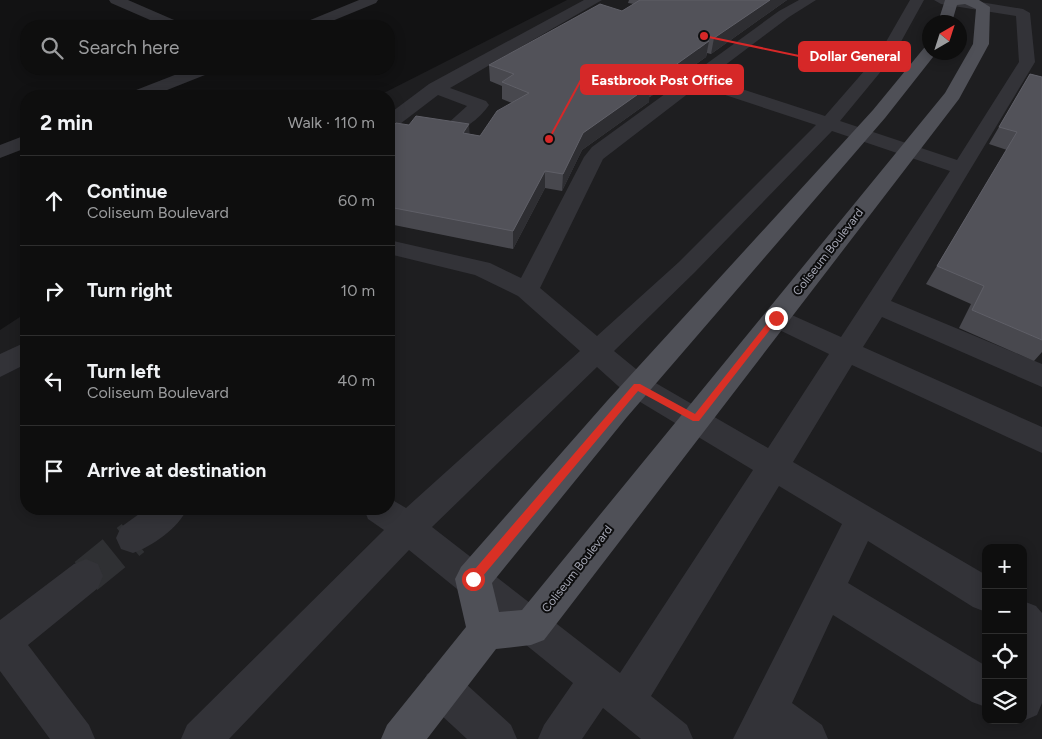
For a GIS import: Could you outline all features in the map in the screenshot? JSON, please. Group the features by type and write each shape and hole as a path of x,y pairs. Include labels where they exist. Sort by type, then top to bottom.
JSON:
{"main road":[{"path":"946,8 967,0 983,6"},
{"name":"Coliseum Boulevard","path":"531,626 953,95 981,44 983,6"},
{"path":"486,632 473,579 637,386 861,134 923,60"},
{"path":"401,739 486,632 531,626"}],"street":[{"path":"116,0 162,20"},
{"path":"323,20 371,0"},
{"path":"395,118 435,88 594,0"},
{"path":"527,290 594,157 610,141 784,14 809,0"},
{"path":"201,739 394,518 597,350 688,267 829,123 860,89 886,55 917,0"},
{"path":"558,739 612,690 774,466 1027,62 1021,6 983,6"},
{"path":"152,90 189,75"},
{"path":"695,79 962,168"},
{"path":"435,88 480,105 454,126"},
{"path":"0,152 20,144"},
{"path":"395,248 482,269 527,290 637,386 696,419 982,593"},
{"path":"876,304 1042,376"},
{"path":"776,318 1042,441"},
{"path":"0,367 20,355"},
{"path":"133,538 163,515"},
{"path":"394,518 673,739"},
{"path":"808,739 761,724 862,519"},
{"path":"74,739 1,641 86,576"},
{"path":"826,590 982,686"},
{"path":"1027,624 1040,640 1027,687"},
{"path":"441,688 497,739"}],"shaded area":[{"path":"567,0 1042,0 1042,739 0,739 0,330 20,317 20,515 395,515 395,90 390,90"}],"building":[{"path":"640,0 770,0 714,38 702,35 697,38 709,41 653,81 640,76 635,80 651,85 583,133 563,174 545,171 513,231 395,208 396,123 409,125 416,116 469,124 463,133 480,136 497,111 529,93 502,82 514,74 489,65 600,4 622,11"},
{"path":"1030,74 1042,77 1042,340 972,310 984,286 937,266 1017,132 999,127"}],"tunnel":[{"path":"86,576 133,538"}],"place":[{"name":"Dollar General","path":"704,36"},
{"name":"Eastbrook Post Office","path":"549,139"}],"route":[{"path":"473,579 637,386 696,419 776,318"}]}
